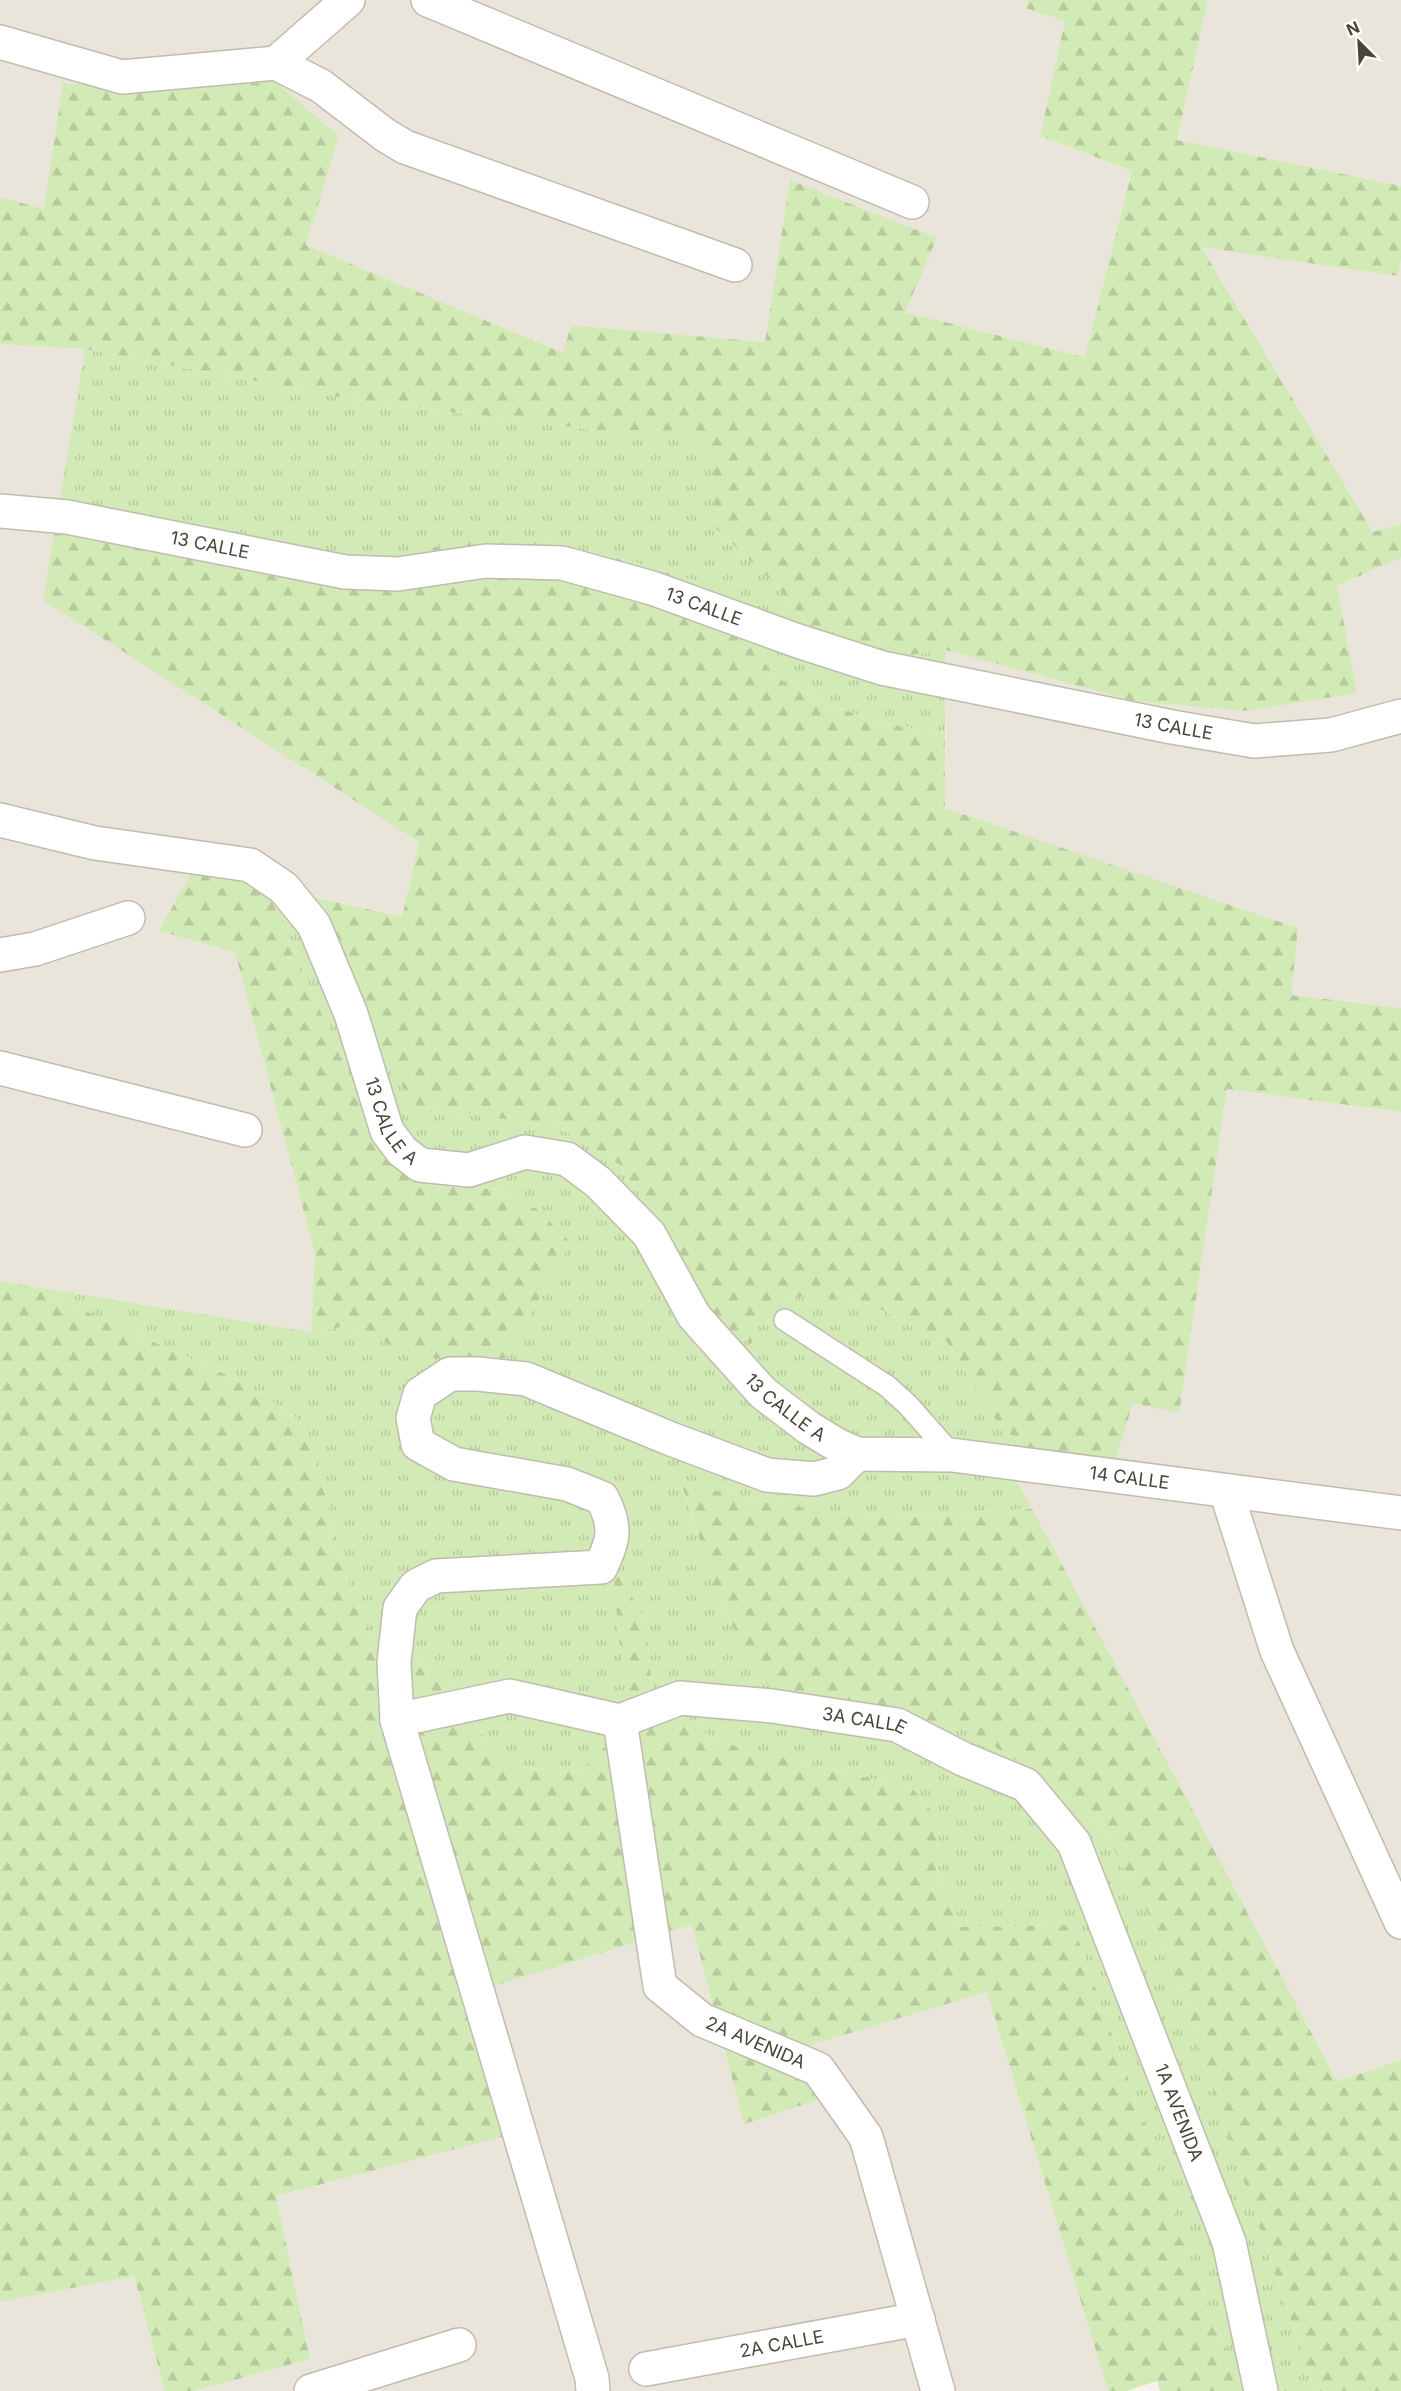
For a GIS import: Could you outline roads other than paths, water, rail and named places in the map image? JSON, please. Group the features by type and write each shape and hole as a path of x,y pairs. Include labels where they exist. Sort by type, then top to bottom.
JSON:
{"street":[{"path":"276,63 348,0"},
{"path":"428,0 912,202"},
{"path":"0,42 122,77 276,63 321,86 385,135 405,147 735,265"},
{"name":"13 CALLE","path":"0,512 67,517 345,572 398,574 486,561 562,563 652,588 798,641 882,668 1172,727 1254,741 1331,735 1401,716"},
{"name":"13 CALLE A","path":"0,820 95,843 250,865 284,888 314,925 351,1014 387,1131 402,1151 420,1165 469,1170 525,1152 567,1159 598,1182 649,1234 694,1316 763,1393 809,1428 857,1454"},
{"path":"0,955 35,949 128,918"},
{"path":"0,1068 245,1130"},
{"path":"592,2385 397,1720 394,1662 400,1608 416,1586 436,1576 601,1567 612,1544 612,1517 602,1498 567,1485 454,1464 418,1444 413,1418 420,1394 450,1374 478,1374 526,1379 671,1439 767,1475 814,1479 838,1473 857,1454"},
{"name":"14 CALLE","path":"857,1454 952,1455 1401,1513"},
{"path":"1226,1491 1276,1651 1401,1922"},
{"path":"397,1720 510,1696 620,1721"},
{"name":"3A CALLE","path":"620,1721 680,1698 772,1706 897,1725 963,1759 1026,1785 1074,1843"},
{"name":"2A AVENIDA","path":"620,1721 660,1986 702,2020 818,2069 866,2137 938,2391"},
{"name":"1A AVENIDA","path":"1074,1843 1229,2242 1261,2391"},
{"name":"2A CALLE","path":"646,2369 918,2319"},
{"path":"311,2391 459,2345"}],"lane":[{"path":"785,1320 887,1386 908,1405 952,1455"}]}
